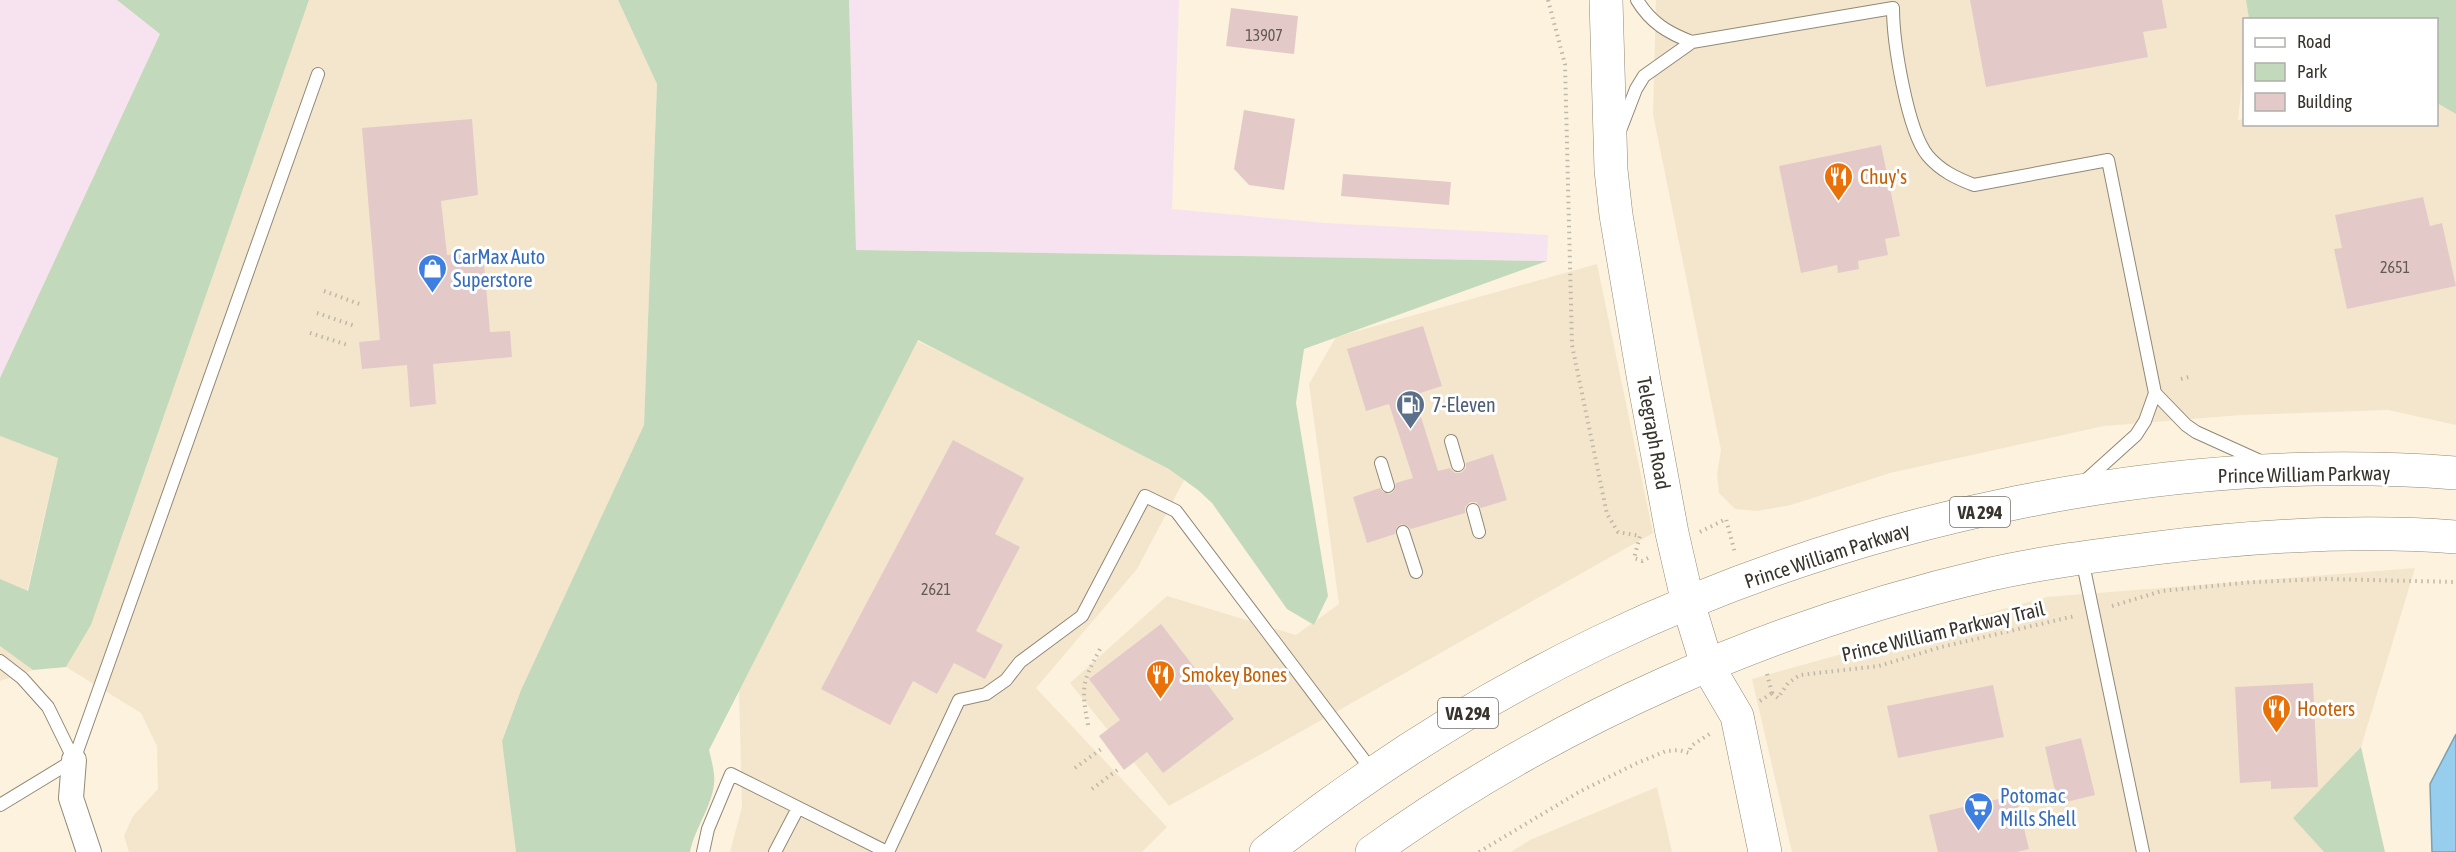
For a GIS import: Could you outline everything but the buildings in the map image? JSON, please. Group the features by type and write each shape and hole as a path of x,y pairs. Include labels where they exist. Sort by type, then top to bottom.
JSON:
{"main road":[{"name":"Telegraph Road","path":"1606,0 1610,157 1616,215 1674,545 1688,603 1707,665 1737,716 1768,846"},
{"name":"Prince William Parkway","path":"1266,852 1312,816 1374,773 1454,721 1528,679 1603,640 1772,570 1892,533 1998,507 2172,479 2330,469 2456,473"},
{"path":"1372,852 1410,825 1488,777 1568,732 1707,665 1760,643 1854,611 1991,574 2082,558 2236,538 2336,534 2456,537"}],"street":[{"path":"74,760 71,798 90,852"}],"lane":[{"path":"1637,0 1648,16 1662,28 1692,42"},
{"path":"1610,157 1639,82 1650,69 1692,42 1893,4 1893,33 1914,130 1926,154 1938,167 1953,177 1974,185 2108,160 2154,393 2145,420 2136,435 2098,471 2069,494"},
{"path":"0,805 74,760 318,74"},
{"path":"2154,393 2186,426 2283,472"},
{"path":"1451,441 1458,465"},
{"path":"1381,463 1388,486"},
{"path":"703,852 708,829 731,774 888,852 959,700 986,694 1006,680 1020,662 1082,616 1145,496 1176,512 1374,773"},
{"path":"1473,510 1479,532"},
{"path":"1403,532 1416,572"},
{"path":"2082,558 2143,852"},
{"path":"0,661 22,678 48,707 74,760"},
{"path":"775,852 798,808"}],"path":[{"path":"1548,0 1565,64 1572,345 1607,514 1618,532 1640,536 1634,558 1642,561"},
{"path":"324,291 362,305"},
{"path":"317,313 355,326"},
{"path":"310,333 348,345"},
{"path":"2181,379 2189,377"},
{"path":"2123,602 2162,591 2252,582 2337,579 2456,582"},
{"name":"Prince William Parkway Trail","path":"1772,693 1778,698 1788,683 1800,675 1879,666 1951,645 2061,620"},
{"path":"1088,725 1083,685 1100,649"},
{"path":"1479,852 1579,792 1635,764 1666,751 1679,750 1689,753 1691,746"},
{"path":"1075,768 1104,747"},
{"path":"1092,789 1120,768"}],"shaded area":[{"path":"0,0 117,0 160,34 0,378"},
{"path":"309,0 618,0 657,84 644,425 521,690 502,740 516,852 129,852 124,836 133,816 158,789 157,746 141,713 66,667 91,625"},
{"path":"849,0 1179,0 1172,209 1325,223 1548,235 1547,261 856,250"},
{"path":"1656,0 2246,0 2249,18 2243,18 2243,73 2238,120 2243,119 2243,126 2438,126 2438,104 2456,114 2456,425 2388,410 2241,415 2104,426 1890,473 1791,505 1757,511 1735,509 1719,493 1717,474 1721,450 1653,114"},
{"path":"1597,264 1653,533 1169,806 1070,683 1167,596 1296,635 1339,604 1309,384 1336,337"},
{"path":"900,333 1190,469 1137,569 1036,688 1167,827 1142,852 730,852 742,807 738,651"},
{"path":"0,436 58,457 27,592 33,670 0,681"},
{"path":"2415,568 2361,747 2293,818 2324,852 1792,852 1752,679 2047,597"},
{"path":"1657,787 1672,852 1511,852 1530,840"}],"green space":[{"path":"117,0 309,0 91,625 66,667 33,670 0,646 0,579 28,591 58,458 0,436 0,378 160,34"},
{"path":"618,0 849,0 856,250 1547,261 1304,349 1296,403 1328,596 1314,625 1287,609 1212,503 1169,469 918,340 709,750 714,771 714,784 690,852 516,852 502,741 521,690 644,425 657,84"},
{"path":"2246,0 2456,0 2456,114 2438,104 2438,18 2249,18"},
{"path":"2361,747 2385,852 2324,852 2293,818"}],"water":[{"path":"2456,734 2456,852 2432,852 2430,784"}],"place":[{"name":"Chuy's","path":"1839,202"},
{"name":"CarMax Auto Superstore","path":"432,294"},
{"name":"7-Eleven","path":"1411,430"},
{"name":"Smokey Bones","path":"1161,700"},
{"name":"Hooters","path":"2276,734"},
{"name":"Potomac Mills Shell","path":"1979,832"}]}
